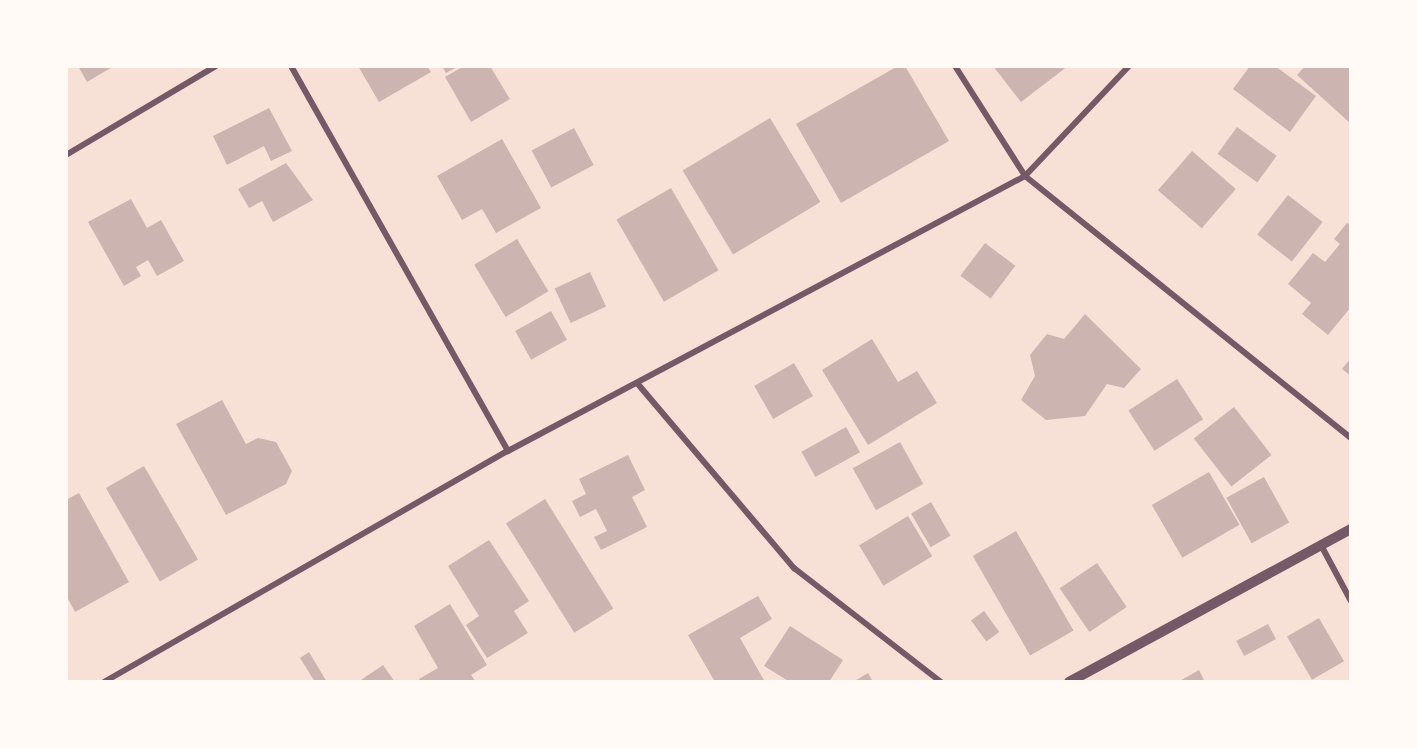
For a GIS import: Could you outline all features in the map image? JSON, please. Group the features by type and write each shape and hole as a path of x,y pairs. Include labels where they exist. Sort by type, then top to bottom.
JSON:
{"street":[{"path":"66,155 216,66"},
{"path":"291,66 508,451"},
{"path":"955,66 1025,176 1351,438"},
{"path":"104,682 508,451 1025,176 1129,66"},
{"path":"637,383 794,568 941,682"},
{"path":"1069,682 1322,548 1351,529"},
{"path":"1322,548 1351,601"}],"building":[{"path":"78,66 114,66 87,82"},
{"path":"358,66 427,66 431,72 379,102"},
{"path":"442,66 459,66 446,73"},
{"path":"464,66 490,66 510,99 471,122 445,77"},
{"path":"898,66 905,66 949,141 841,203 796,124"},
{"path":"993,66 1068,66 1021,102"},
{"path":"1250,66 1275,66 1316,96 1290,132 1233,89"},
{"path":"1305,66 1351,66 1351,124 1297,75"},
{"path":"269,108 292,151 271,161 264,146 227,165 213,136"},
{"path":"770,118 820,202 733,255 683,171"},
{"path":"1237,127 1277,156 1257,182 1218,154"},
{"path":"574,128 594,165 551,188 532,151"},
{"path":"502,139 541,208 496,233 482,209 462,220 437,176"},
{"path":"1192,151 1236,189 1202,228 1158,190"},
{"path":"286,163 313,200 273,222 262,201 249,208 238,189"},
{"path":"671,188 718,270 664,302 616,220"},
{"path":"1288,195 1323,222 1292,261 1257,234"},
{"path":"131,199 147,228 161,220 184,261 157,276 148,260 136,267 141,276 124,286 88,222"},
{"path":"1347,223 1351,225 1351,307 1328,335 1302,314 1311,303 1288,284 1313,253 1325,262 1340,244 1334,239"},
{"path":"517,239 548,291 506,317 474,265"},
{"path":"985,243 1015,266 991,299 960,276"},
{"path":"590,272 606,306 571,323 555,288"},
{"path":"551,311 567,340 531,360 515,331"},
{"path":"1085,314 1141,369 1124,388 1107,384 1085,416 1046,420 1021,400 1035,376 1030,355 1047,334 1064,339"},
{"path":"872,339 898,382 917,371 937,403 868,445 822,370"},
{"path":"1351,358 1351,376 1342,369"},
{"path":"794,363 813,396 773,419 754,386"},
{"path":"1177,379 1203,419 1154,451 1128,411"},
{"path":"222,400 246,444 258,438 276,442 292,471 286,484 226,515 176,424"},
{"path":"1234,407 1272,455 1231,486 1194,438"},
{"path":"846,427 860,452 815,477 801,452"},
{"path":"900,442 923,484 876,510 853,468"},
{"path":"628,455 645,490 632,497 647,527 601,550 594,537 607,531 596,509 580,517 572,501 586,494 579,479"},
{"path":"144,466 198,560 160,582 106,488"},
{"path":"1209,472 1240,525 1182,558 1152,505"},
{"path":"1264,477 1289,522 1252,543 1226,498"},
{"path":"79,493 129,582 75,612 66,595 66,500"},
{"path":"545,499 613,608 574,633 506,523"},
{"path":"931,502 950,536 931,547 911,514"},
{"path":"908,516 932,556 883,586 859,545"},
{"path":"1016,531 1074,631 1030,656 973,556"},
{"path":"489,540 529,601 514,611 528,633 487,658 466,625 479,616 448,566"},
{"path":"1097,563 1127,607 1089,632 1060,588"},
{"path":"758,596 772,619 740,638 765,682 715,682 688,635"},
{"path":"450,604 487,665 471,675 476,682 421,682 419,679 438,668 414,626"},
{"path":"984,611 999,632 986,641 971,620"},
{"path":"1319,618 1344,661 1312,680 1287,636"},
{"path":"1268,624 1276,639 1244,656 1236,641"},
{"path":"790,626 843,660 829,682 790,682 764,666"},
{"path":"309,652 327,682 315,682 300,658"},
{"path":"383,665 395,682 358,682"},
{"path":"1199,670 1205,682 1178,682"},
{"path":"868,673 873,682 853,682"}]}
